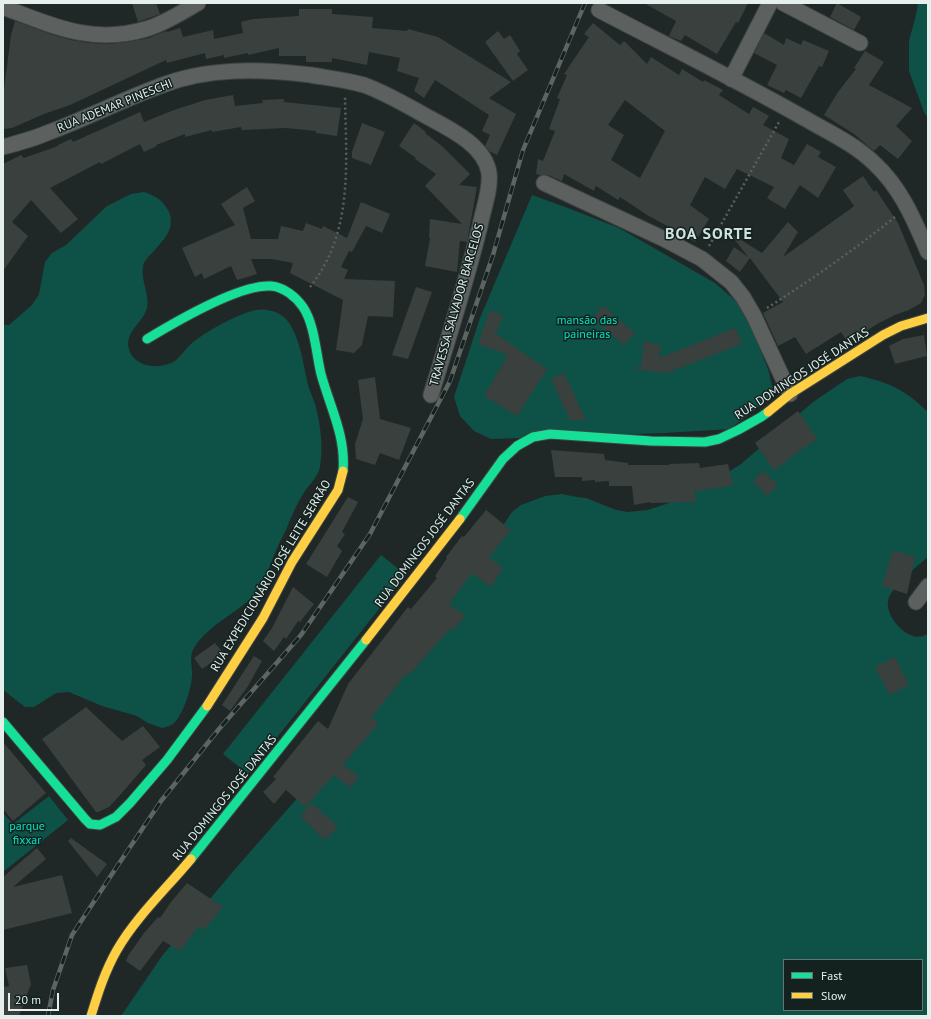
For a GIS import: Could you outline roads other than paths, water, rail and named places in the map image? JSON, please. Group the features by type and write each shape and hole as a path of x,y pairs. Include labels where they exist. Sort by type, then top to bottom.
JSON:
{"street":[{"path":"3,7 71,31 97,35 113,35 147,29 198,3"},
{"path":"731,79 770,3"},
{"path":"783,3 860,43"},
{"path":"599,10 787,108 855,147 875,163 886,175 908,207 928,252"},
{"name":"RUA ADEMAR PINESCHI","path":"3,147 47,133 161,86 183,79 204,74 269,70 334,78 363,85 387,95 430,118 475,147"},
{"name":"TRAVESSA SALVADOR BARCELOS","path":"431,395 470,268 489,187 488,172 484,160 475,147"},
{"path":"544,183 664,239 702,259 731,282 743,297 754,316 790,394"},
{"name":"RUA EXPEDICIONÁRIO JOSÉ LEITE SERRÃO","path":"3,722 90,824 100,825 116,817 130,804 168,760 203,712 259,624 292,562 338,490 342,478 344,463 342,438 322,376 306,311 295,297 279,288 271,286 259,287 224,299 185,316 147,339"},
{"name":"RUA DOMINGOS JOSÉ DANTAS","path":"91,1016 96,995 104,976 117,950 134,925 219,825 371,634 503,459 517,446 533,437 550,434 651,441 705,442 719,439 738,430 790,394 883,335 901,326 928,318"},
{"path":"916,602 928,586"}],"railway":[{"path":"48,1016 53,990 72,935 114,871 161,801 219,729 301,635 370,534 450,381 493,255 523,150 585,3"}],"district":[{"name":"BOA SORTE","path":"709,234"}],"park label":[{"name":"mansão das paineiras","path":"587,328"},
{"name":"parque fixxar","path":"27,834"}]}
